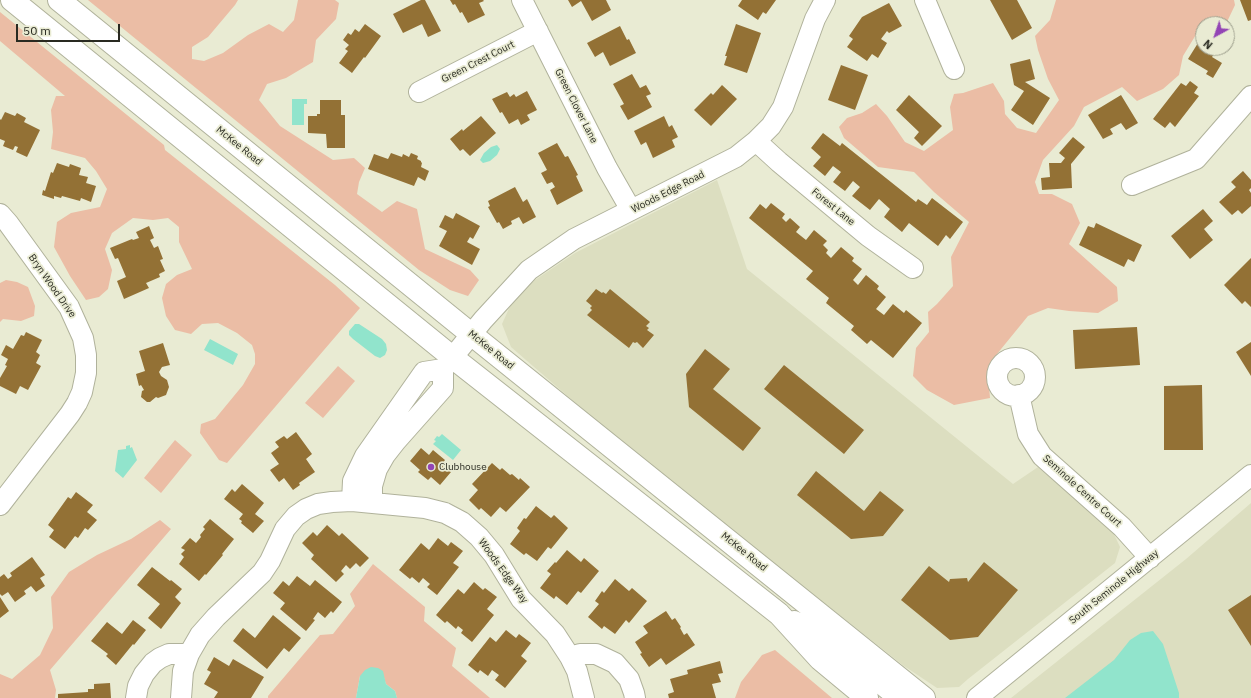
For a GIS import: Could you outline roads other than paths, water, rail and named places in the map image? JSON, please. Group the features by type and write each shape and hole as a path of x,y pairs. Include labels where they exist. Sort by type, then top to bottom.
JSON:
{"main road":[{"name":"McKee Road","path":"12,0 457,351 779,614 820,659 867,698"},
{"name":"McKee Road","path":"59,0 457,351 924,698"},
{"path":"779,614 826,639 900,698"}],"street":[{"name":"Green Clover Lane","path":"522,0 631,210"},
{"name":"Woods Edge Road","path":"457,351 529,270 574,239 736,157 756,142 771,126 783,107 815,19 825,0"},
{"path":"925,0 954,69"},
{"name":"Green Crest Court","path":"419,92 538,31"},
{"path":"1132,185 1196,159 1251,96"},
{"name":"Forest Lane","path":"756,142 868,236 913,268"},
{"name":"Bryn Wood Drive","path":"0,214 69,307 83,338 86,355 86,373 82,392 70,414 0,505"},
{"path":"362,502 353,481 365,456 424,372 457,351"},
{"name":"Seminole Centre Court","path":"1019,395 1028,434 1042,456 1122,527 1150,558"},
{"name":"South Seminole Highway","path":"977,698 1251,475"},
{"name":"Woods Edge Way","path":"182,698 182,671 189,654 200,635 216,616 262,573 270,561 285,530 296,516 306,509 318,504 332,502 362,502 425,508 445,514 462,522 479,537 494,555 521,599 555,634 577,671 584,698"},
{"path":"136,698 138,686 144,674 153,663 169,654 189,654"},
{"path":"570,657 580,654 596,654 615,663 629,679 635,698"}],"water":[{"path":"292,99 307,99 307,104 304,104 304,125 292,125"},
{"path":"497,145 500,149 497,155 490,161 483,163 480,160 484,153 491,147"},
{"path":"355,324 359,324 382,339 386,344 387,350 385,355 380,358 375,356 349,335 349,331"},
{"path":"210,339 238,354 233,365 204,350"},
{"path":"442,434 461,450 453,460 433,444 436,441 434,440 437,436 439,437"},
{"path":"130,445 130,448 132,447 137,460 123,478 115,471 118,450 126,449 126,446"},
{"path":"1153,631 1163,644 1179,693 1179,698 1065,698 1114,660 1130,640 1141,633"},
{"path":"371,667 378,668 383,671 386,684 395,691 397,698 356,698 360,676 365,670"}],"place":[{"name":"Clubhouse","path":"431,467"}]}
